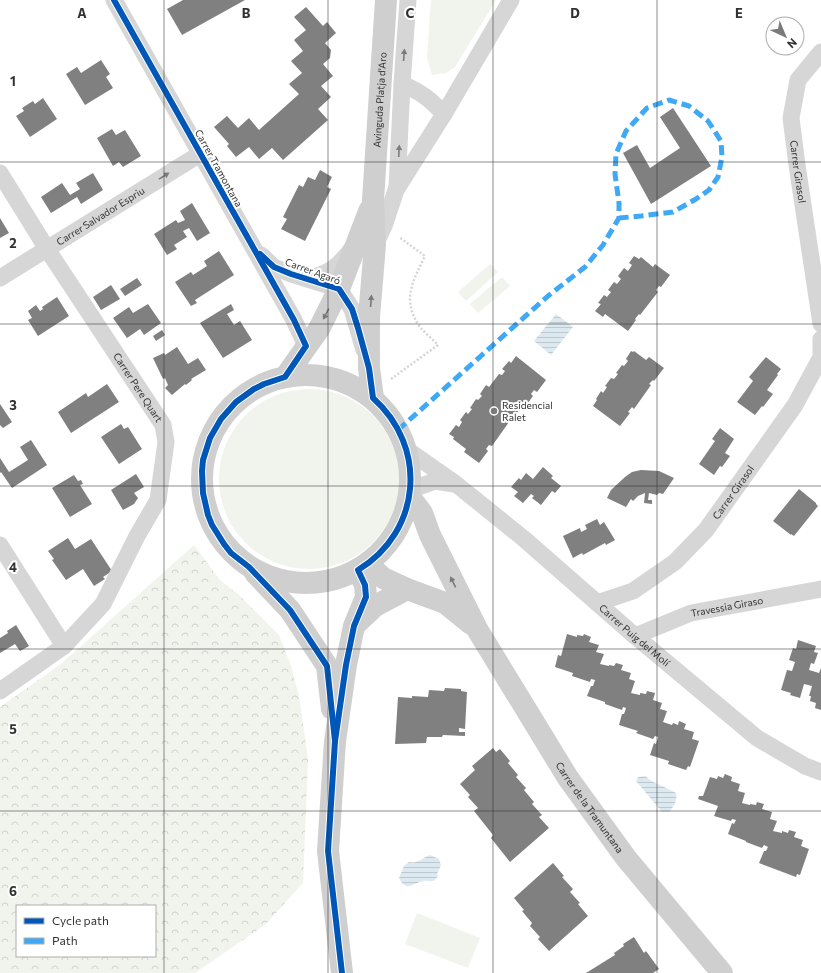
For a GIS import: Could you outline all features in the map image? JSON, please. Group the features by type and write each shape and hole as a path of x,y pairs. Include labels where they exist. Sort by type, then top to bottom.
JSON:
{"main road":[{"name":"Avinguda Platja d'Aro","path":"372,395 369,368 370,317 366,244 373,200 386,0"},
{"path":"285,377 319,328 339,289 366,244"},
{"path":"248,567 271,578 296,584 316,584 347,576 363,567 384,549 393,537 403,517 410,493 410,469 402,436 394,422 372,395 335,379 314,375 285,377 254,389 236,402 215,428 210,438 204,460 202,476 202,493 208,515 224,544 290,610 327,666 335,741"},
{"name":"Carrer de la Tramuntana","path":"410,493 422,513 430,535 477,629 568,778 626,858 722,973"},
{"path":"342,973 328,851 335,741 346,666 354,626 366,597 363,567"},
{"name":"Carrer de la Tramuntana","path":"363,567 407,589 445,603 477,629"},
{"path":"354,626 375,606 407,589"}],"street":[{"name":"Carrer Tramontana","path":"114,0 294,320 306,346"},
{"path":"396,190 408,0"},
{"path":"309,279 325,274 340,265 366,244 384,226 396,190 444,114 511,0"},
{"name":"Carrer Girasol","path":"821,52 798,80 791,118 821,324"},
{"path":"402,84 419,91 444,114"},
{"name":"Carrer Salvador Espriu","path":"0,278 200,154"},
{"name":"Carrer Pere Quart","path":"0,173 47,249 163,425 166,442 158,500 137,536 103,604 64,646 0,691"},
{"name":"Carrer Agaró","path":"252,247 274,267 339,289 352,309 369,368"},
{"name":"Carrer Girasol","path":"597,603 633,591 675,562 706,530 796,404 821,357 821,338"},
{"path":"406,449 456,484"},
{"path":"410,493 435,481 456,484"},
{"name":"Carrer Puig del Molí","path":"456,484 523,538 635,636 757,738 805,766 821,772"},
{"path":"0,545 64,646"},
{"name":"Travessia Giraso","path":"635,636 691,614 821,589"}],"path":[{"path":"372,395 438,345 420,327 413,314 410,302 410,291 414,278 425,256 384,226"}],"green space":[{"path":"431,0 496,0 455,67 446,73 432,75 427,58"},
{"path":"490,264 498,272 466,301 458,292"},
{"path":"502,277 510,286 478,313 470,304"},
{"path":"300,389 318,389 343,396 359,404 373,415 384,429 392,445 399,470 399,488 392,513 384,529 373,543 359,554 335,565 318,569 300,569 283,565 259,554 239,536 234,529 223,505 219,488 219,470 223,453 234,429 252,409 259,404 283,393"},
{"path":"194,545 220,580 239,595 279,635 291,666 299,696 308,759 303,883 266,924 195,973 0,973 0,707 61,664"},
{"path":"417,913 480,938 468,968 405,944"}],"shaded area":[{"path":"556,314 573,327 551,355 534,341"},
{"path":"645,776 676,793 675,803 669,812 662,812 636,781 638,777"},
{"path":"430,855 439,859 441,865 437,874 438,876 433,881 424,881 410,886 402,883 399,878 404,866 409,862 417,861"}],"building":[{"path":"183,0 245,0 182,35 167,9"},
{"path":"306,7 323,26 327,22 336,33 325,43 331,50 330,58 323,64 333,76 321,86 331,97 318,109 328,120 283,160 272,148 259,159 249,147 236,157 227,146 229,144 214,127 227,116 238,128 249,118 259,130 299,94 289,84 302,73 291,61 303,51 294,40 306,30 294,17"},
{"path":"101,60 110,74 106,77 113,88 85,105 66,74 77,67 81,73"},
{"path":"43,98 57,119 30,137 16,116 24,111 22,108 33,101 35,104"},
{"path":"673,108 711,166 651,204 623,153 637,145 650,168 680,148 660,117"},
{"path":"112,129 116,135 125,130 141,156 123,167 119,162 113,166 97,138"},
{"path":"320,170 332,177 327,187 331,189 305,241 281,229 287,219 283,217 299,185 303,187 308,177 315,180"},
{"path":"93,173 103,190 81,204 77,197 51,213 41,197 62,183 70,195 80,189 76,183"},
{"path":"192,203 210,233 197,241 189,228 183,231 187,237 174,245 177,249 167,255 154,234 176,220 178,223 185,220 180,211"},
{"path":"0,218 9,233 0,238"},
{"path":"219,251 234,275 195,300 197,303 191,306 175,282 191,272 193,275 207,266 204,261"},
{"path":"634,256 639,259 641,257 653,267 655,264 670,275 661,287 659,286 656,290 658,292 640,315 639,314 635,319 636,320 628,331 605,314 603,317 595,311 601,304 598,303 604,295 607,297 611,292 608,290 614,282 617,284 621,279 618,276 624,268 628,271 632,265 629,263"},
{"path":"137,278 142,285 125,296 120,289"},
{"path":"111,285 120,299 101,310 93,297"},
{"path":"57,297 69,316 38,336 28,320 32,318 28,311 36,305 40,311 43,309 42,307"},
{"path":"148,304 161,323 144,335 140,329 127,338 113,318 129,307 133,313"},
{"path":"231,304 234,310 227,314 234,325 240,321 252,340 223,358 200,323"},
{"path":"162,330 165,335 156,341 153,336"},
{"path":"177,347 188,364 198,358 206,370 191,379 192,380 172,395 165,388 168,385 165,378 163,379 153,358 164,353 165,355"},
{"path":"631,351 634,351 646,360 649,357 664,368 654,381 653,380 649,384 651,385 634,409 632,407 628,412 630,413 620,426 593,406 601,391 603,393 607,387 605,386 611,378 614,379 618,374 616,373 622,365 624,366 628,361 626,359"},
{"name":"Residencial Ralet","path":"516,356 546,380 537,392 534,390 531,394 533,396 524,408 522,406 513,418 511,417 492,446 489,445 486,449 488,451 479,463 464,452 466,449 449,434 456,425 459,427 462,422 460,420 466,412 468,414 472,409 470,408 476,399 478,400 482,396 480,394 486,385 489,387 499,374 502,375 505,371 502,369 509,361 511,363"},
{"path":"766,357 781,369 767,390 773,394 755,415 737,402 753,381 749,377"},
{"path":"107,384 119,402 71,433 58,412 86,393 88,397"},
{"path":"0,404 12,422 3,428 0,425"},
{"path":"121,424 124,429 128,427 142,449 119,464 101,437"},
{"path":"720,428 734,439 725,453 730,456 722,467 720,466 714,475 699,464 715,441 712,439"},
{"path":"31,440 47,465 12,488 1,472 0,473 0,458 9,472 28,460 20,447"},
{"path":"543,467 553,476 551,478 561,486 555,493 552,491 541,505 532,498 534,496 531,494 523,503 514,496 518,492 511,487 519,478 521,480 526,473 533,479"},
{"path":"641,470 659,471 674,478 663,494 659,493 657,495 649,493 648,500 652,500 652,504 644,503 645,493 638,496 633,501 631,499 626,507 607,498 611,490 625,477 632,472"},
{"path":"136,474 144,487 134,493 138,498 134,504 123,510 111,490"},
{"path":"74,475 78,481 81,480 83,484 80,485 92,504 70,517 52,488"},
{"path":"799,489 818,506 794,536 773,521"},
{"path":"597,519 600,525 604,522 615,540 573,558 563,536 580,528 581,532 587,529 585,525"},
{"path":"68,538 75,549 91,539 112,571 103,577 105,579 94,586 83,569 66,580 52,560 54,559 48,551"},
{"path":"16,625 29,646 20,651 15,644 0,653 0,638"},
{"path":"567,634 577,637 577,635 583,636 584,634 591,637 589,642 599,645 596,652 604,654 600,664 614,666 616,663 623,665 621,670 631,673 629,679 635,681 631,693 640,695 640,693 646,694 647,691 655,693 653,700 662,703 660,709 667,711 663,722 678,725 679,721 686,724 684,729 694,732 692,739 699,741 690,767 688,766 686,770 668,764 669,761 650,755 654,743 656,744 658,737 655,736 653,739 636,733 638,731 619,725 622,714 624,714 626,708 623,707 622,710 587,696 595,680 591,679 590,682 572,676 573,673 555,667 558,655 561,656"},
{"path":"798,640 816,646 814,652 818,653 814,664 811,663 809,670 819,673 821,668 821,710 815,708 816,703 810,701 811,696 809,696 812,686 804,684 800,698 781,690 787,670 792,671 795,662 789,660 793,648 796,649"},
{"path":"445,688 461,689 461,691 467,692 465,729 459,728 459,732 465,732 465,736 443,735 442,737 427,737 426,743 395,744 398,697 428,697 429,690 444,691"},
{"path":"493,748 496,752 500,749 510,761 508,763 518,775 516,777 526,788 524,790 534,802 532,804 542,815 539,817 549,828 510,862 491,838 493,835 474,811 478,808 468,797 470,795 460,784 475,770 472,766"},
{"path":"725,774 732,777 731,781 740,784 738,791 745,793 742,803 756,805 757,802 764,804 762,809 772,812 770,819 777,821 773,831 788,833 789,830 796,832 794,837 803,840 801,846 809,849 800,875 797,874 796,877 759,863 764,851 766,851 768,847 764,845 762,848 728,834 732,823 734,824 736,820 732,819 731,821 714,816 718,806 698,799 699,796 703,796 710,777 717,779 718,776 723,778"},
{"path":"553,863 564,876 562,877 573,889 570,892 580,903 578,904 588,916 549,951 538,939 540,937 530,926 532,923 514,898"},
{"path":"634,937 644,953 646,951 659,969 653,973 586,973 615,955 614,953 624,946 623,944"}],"marked path":[{"path":"398,430 548,296 585,267 603,245 619,218 619,203 615,174 616,154 626,131 647,108 669,100 689,106 708,121 721,141 722,157 718,177 709,190 673,212 619,218"}],"cycle path":[{"path":"114,0 294,320 306,346 285,377 254,389 236,402 221,419 210,438 203,460 203,493 212,525 224,544 231,553 249,567 290,610 327,666 335,741"},
{"path":"260,254 274,267 339,289 352,309 358,328 369,368 373,398 391,418 403,440 409,464 410,488 405,511 395,534 379,553 358,570 365,585 366,597 354,626 346,665 335,741 328,851 342,973"}],"place":[{"name":"Residencial Ralet","path":"494,411"}]}
